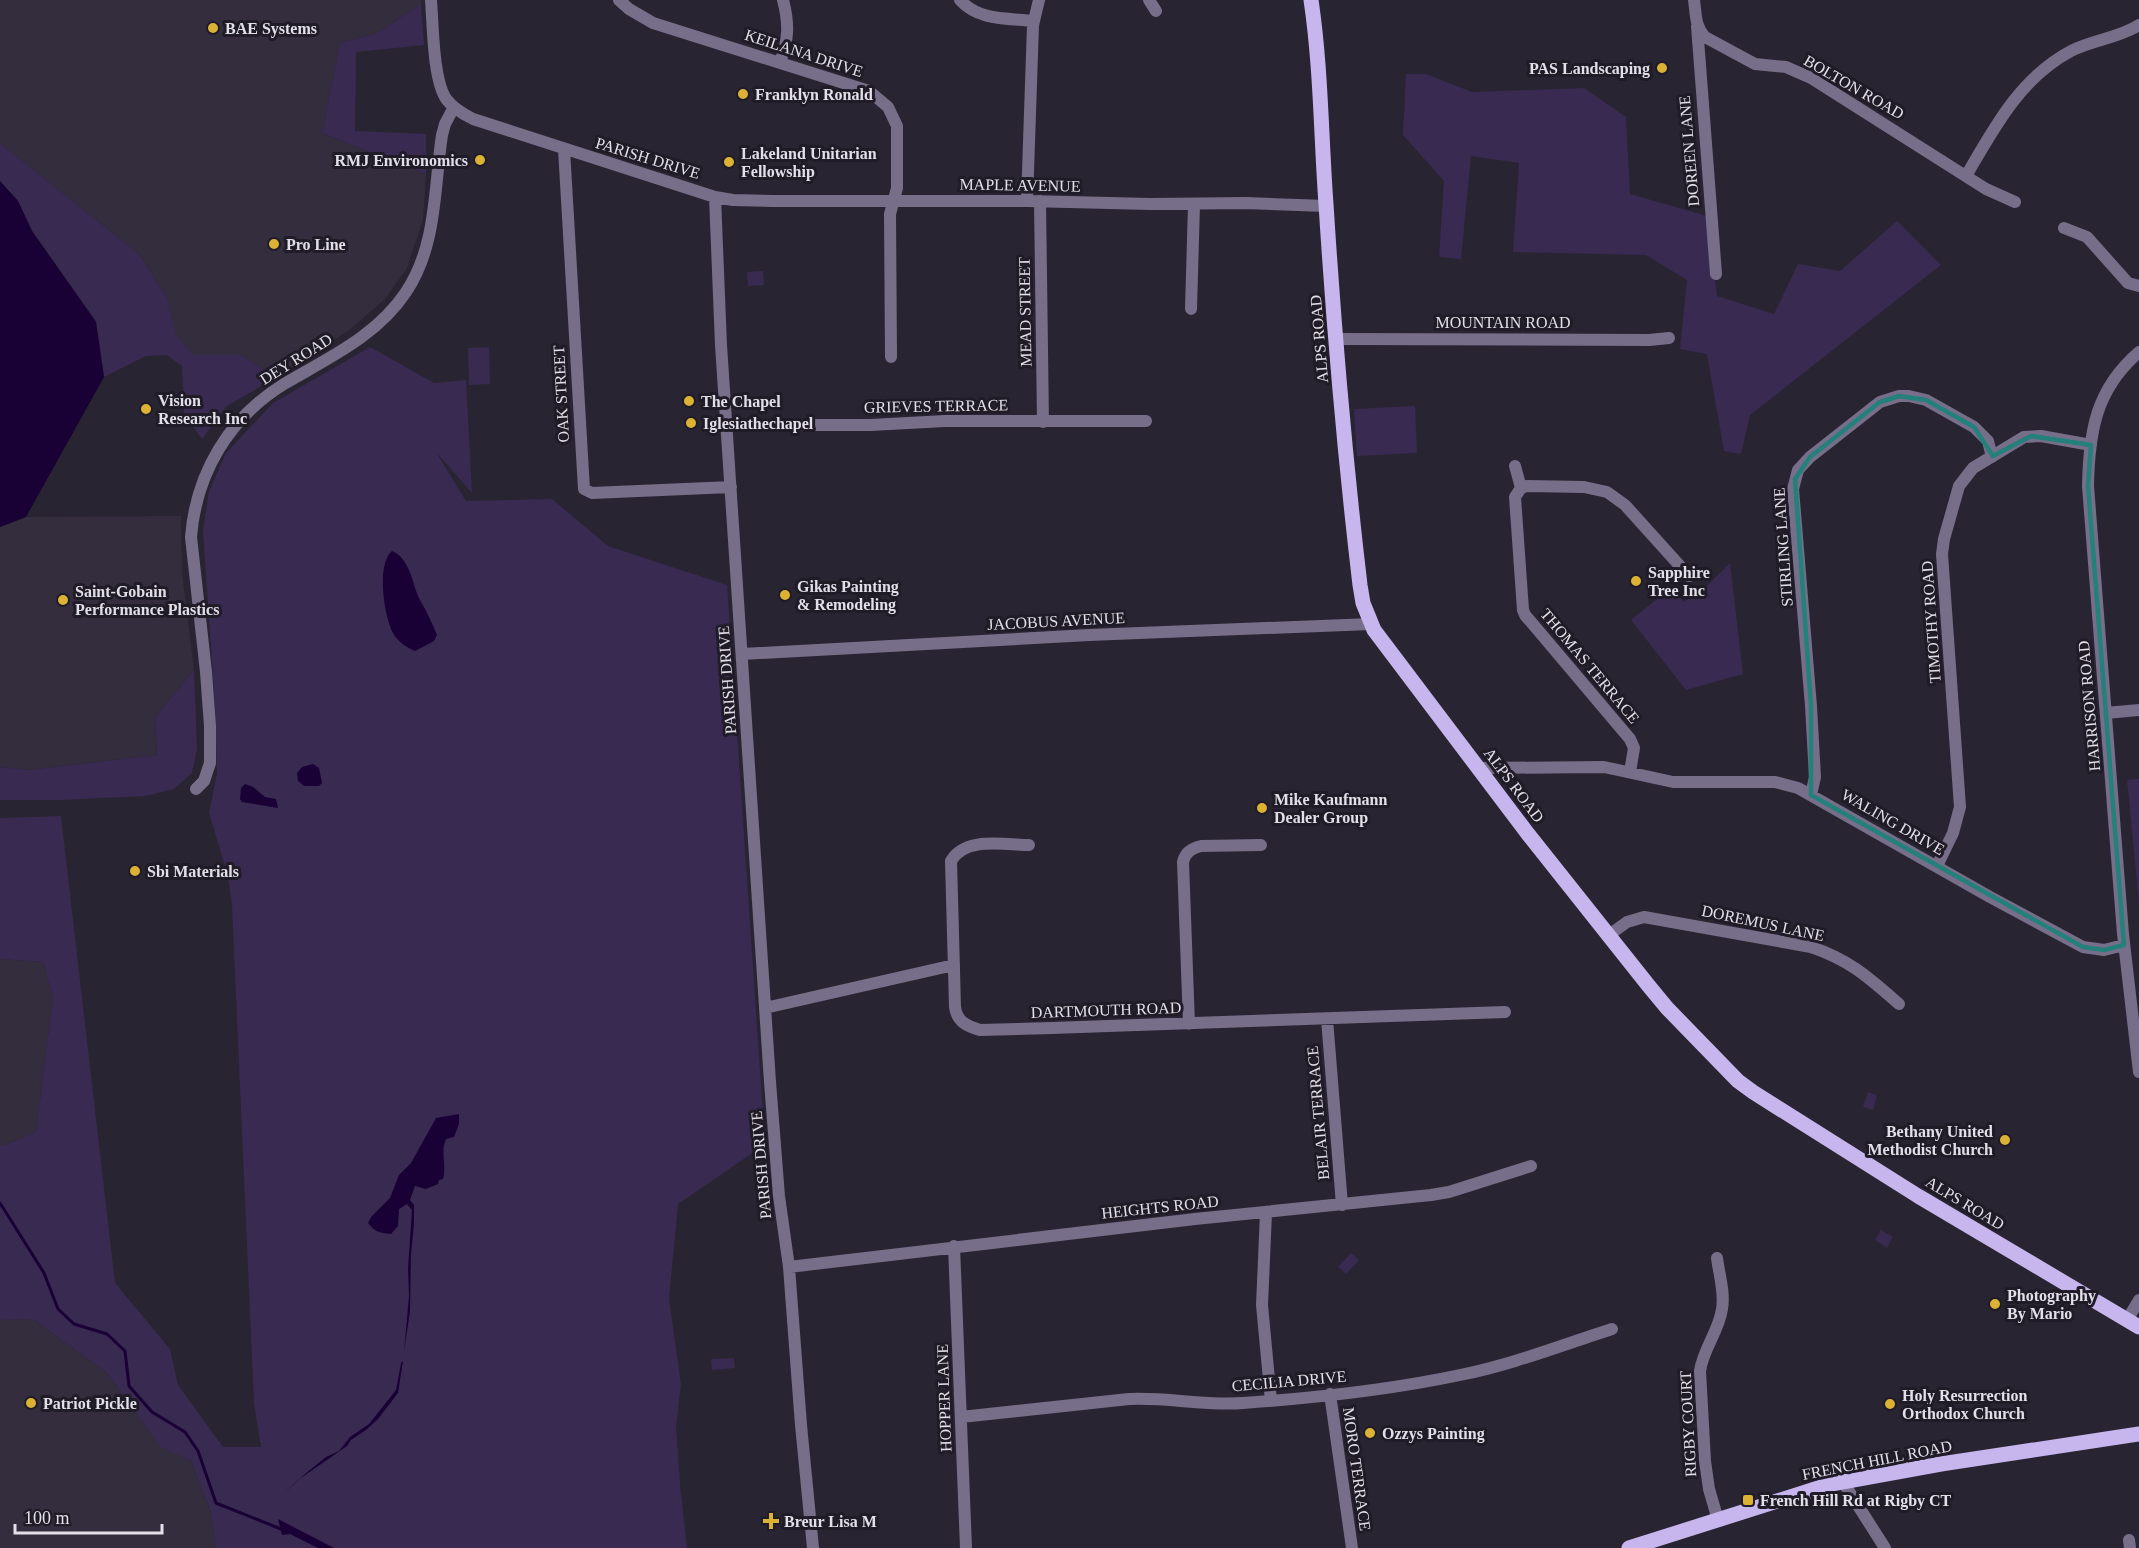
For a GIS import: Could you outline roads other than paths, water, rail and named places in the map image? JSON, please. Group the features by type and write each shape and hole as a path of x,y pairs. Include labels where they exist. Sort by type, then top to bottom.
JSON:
{"main road":[{"name":"ALPS ROAD","path":"1311,0 1346,462 1360,585 1363,603 1371,624 1391,654 1478,768 1667,1008 1738,1081 1918,1196 2133,1324"},
{"name":"FRENCH HILL ROAD","path":"1629,1548 1843,1482 1941,1464 2139,1434"}],"street":[{"path":"431,0 439,83 454,108"},
{"name":"KEILANA DRIVE","path":"619,0 629,9 654,23 869,92 888,107 897,133 897,188 890,214 891,357"},
{"path":"780,62 787,46 789,33 783,0"},
{"path":"960,0 974,12 985,16 1034,21"},
{"path":"1027,201 1034,21 1039,0"},
{"path":"1694,0 1696,24"},
{"name":"BOLTON ROAD","path":"1696,24 1705,38 1755,64 1786,67 1811,78 1986,189 2015,202"},
{"name":"DOREEN LANE","path":"1696,24 1716,274"},
{"path":"1966,176 2014,99 2039,72 2073,50 2139,25"},
{"name":"PARISH DRIVE","path":"454,108 473,119 714,196 765,1008 779,1196 789,1267 813,1548"},
{"name":"DEY ROAD","path":"196,789 204,781 210,763 206,672 191,537 193,516 202,481 218,449 246,413 283,385 360,338 385,317 405,293 416,275 429,238 442,135 454,108"},
{"name":"OAK STREET","path":"564,148 584,489 592,493 732,487"},
{"name":"MAPLE AVENUE","path":"714,196 774,201 1040,201 1326,206"},
{"name":"MEAD STREET","path":"1040,201 1043,422"},
{"path":"1191,309 1194,205"},
{"path":"2064,228 2087,237 2128,282 2139,286"},
{"name":"MOUNTAIN ROAD","path":"1336,339 1649,340 1669,338"},
{"name":"HARRISON ROAD","path":"2139,352 2117,373 2107,387 2096,420 2091,446 2088,486 2124,945 2139,1072"},
{"name":"STIRLING LANE","path":"1811,795 1815,777 1811,706 1793,489 1798,470 1810,457 1880,402 1899,396 1926,400 1974,427 1988,441 1992,457"},
{"name":"GRIEVES TERRACE","path":"727,425 1146,421"},
{"name":"TIMOTHY ROAD","path":"1937,866 1953,833 1961,796 1942,554 1959,486 1973,468 2024,437 2041,436 2091,446"},
{"name":"THOMAS TERRACE","path":"1515,466 1521,488 1515,497 1523,610 1630,739 1634,748 1630,772"},
{"path":"1521,488 1527,486 1584,487 1607,492 1625,505 1689,576"},
{"name":"JACOBUS AVENUE","path":"742,654 1089,635 1371,624"},
{"path":"2106,713 2139,710"},
{"path":"1478,768 1585,766 1630,772"},
{"name":"WALING DRIVE","path":"1630,772 1673,782 1775,782 1798,788 2083,947 2104,950 2124,945"},
{"path":"765,1008 954,965 951,865 955,855 960,850 976,845 1029,845"},
{"path":"1189,1024 1184,856 1188,851 1201,846 1261,845"},
{"name":"DOREMUS LANE","path":"1610,935 1627,922 1644,917 1811,947 1859,970 1899,1004"},
{"name":"DARTMOUTH ROAD","path":"954,965 956,1013 963,1023 980,1030 1505,1012"},
{"name":"BELAIR TERRACE","path":"1327,1019 1342,1205"},
{"name":"HEIGHTS ROAD","path":"789,1267 954,1246 1449,1192 1531,1166"},
{"path":"1266,1212 1262,1305 1271,1401"},
{"name":"HOPPER LANE","path":"954,1246 966,1548"},
{"name":"RIGBY COURT","path":"1717,1258 1722,1310 1701,1361 1700,1371 1705,1461 1709,1490 1718,1520"},
{"path":"2133,1324 2139,1300"},
{"name":"CECILIA DRIVE","path":"961,1417 1151,1398 1240,1404 1330,1394 1460,1375 1612,1329"},
{"name":"MORO TERRACE","path":"1330,1394 1352,1548"},
{"path":"1843,1482 1885,1548"}],"waterway":[{"path":"0,1203 44,1273 58,1309 74,1324 107,1334 125,1351 129,1386 152,1412 185,1432 198,1451 216,1503 281,1529"}],"place":[{"name":"BAE Systems","path":"213,28"},
{"name":"PAS Landscaping","path":"1662,68"},
{"name":"Franklyn Ronald","path":"743,94"},
{"name":"RMJ Environomics","path":"480,160"},
{"name":"Lakeland Unitarian Fellowship","path":"729,162"},
{"name":"Pro Line","path":"274,244"},
{"name":"The Chapel","path":"689,401"},
{"name":"Vision Research Inc","path":"146,409"},
{"name":"Iglesiathechapel","path":"691,423"},
{"name":"Sapphire Tree Inc","path":"1636,581"},
{"name":"Gikas Painting & Remodeling","path":"785,595"},
{"name":"Saint-Gobain Performance Plastics","path":"63,600"},
{"name":"Mike Kaufmann Dealer Group","path":"1262,808"},
{"name":"Sbi Materials","path":"135,871"},
{"name":"Bethany United Methodist Church","path":"2005,1140"},
{"name":"Photography By Mario","path":"1995,1304"},
{"name":"Patriot Pickle","path":"31,1403"},
{"name":"Holy Resurrection Orthodox Church","path":"1890,1404"},
{"name":"Ozzys Painting","path":"1370,1433"},
{"name":"French Hill Rd at Rigby CT","path":"1748,1500"},
{"name":"Breur Lisa M","path":"771,1521"}]}
